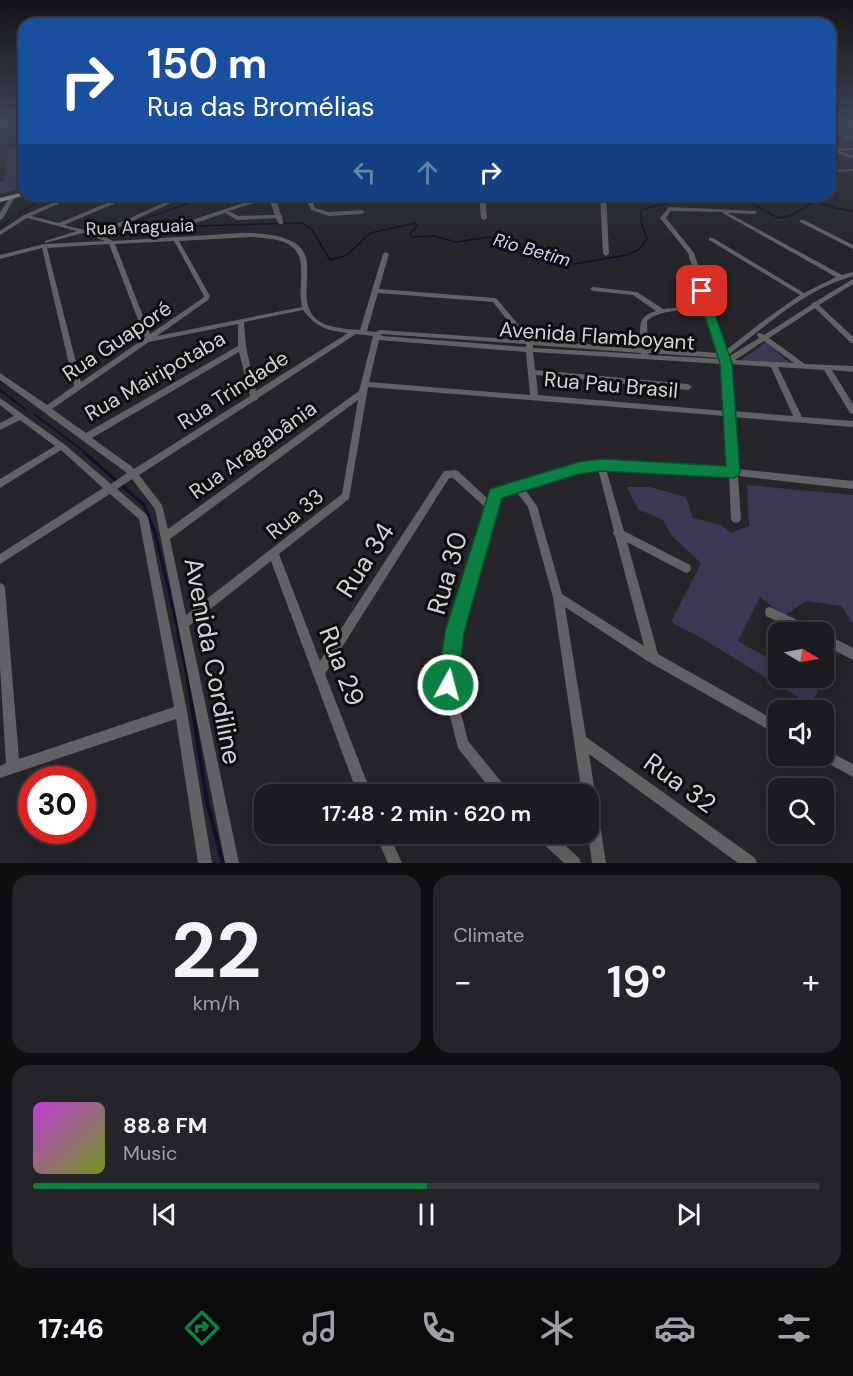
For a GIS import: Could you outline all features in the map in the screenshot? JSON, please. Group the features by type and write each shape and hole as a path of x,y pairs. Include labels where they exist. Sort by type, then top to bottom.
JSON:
{"main road":[{"path":"0,198 18,194"},
{"path":"0,198 18,194"}],"street":[{"path":"836,171 853,170"},
{"path":"1,216 12,197"},
{"path":"0,233 26,216 61,201"},
{"path":"59,225 114,201"},
{"path":"96,235 172,201"},
{"path":"118,225 183,223 202,219 251,201"},
{"path":"274,201 281,223"},
{"path":"310,201 313,208 329,214 336,220"},
{"path":"483,201 484,218"},
{"path":"603,201 606,254"},
{"path":"248,203 253,214 249,218"},
{"path":"736,519 730,414 724,360 691,253 663,218 670,209 678,208 754,212"},
{"path":"719,210 840,277"},
{"path":"225,211 237,218 280,216"},
{"path":"329,214 362,212"},
{"path":"26,216 110,241 149,340 304,308"},
{"path":"802,221 853,247"},
{"path":"0,255 44,245 82,232"},
{"name":"Rua Araguaia","path":"44,245 261,235 290,244 303,255 306,262 301,295 304,308"},
{"name":"Rua Araguaia","path":"110,241 238,236"},
{"path":"711,239 805,296"},
{"name":"Rua Guaporé","path":"47,410 206,299 207,296 176,240"},
{"path":"44,245 78,387"},
{"path":"359,332 386,254"},
{"path":"724,360 754,332 805,296 840,277 853,274"},
{"path":"724,360 853,281"},
{"path":"593,289 635,293 661,312"},
{"path":"375,291 493,298 498,301 530,346 534,396"},
{"path":"814,304 853,341"},
{"path":"644,354 644,321 649,315 708,307"},
{"name":"Avenida Flamboyant","path":"304,308 313,320 324,325 377,334 380,338 644,354 774,366 853,369"},
{"path":"241,320 242,347 254,398"},
{"name":"Rua Trindade","path":"0,559 359,332"},
{"path":"754,332 803,367"},
{"name":"Rua 33","path":"183,624 274,555 346,496 364,388 377,334"},
{"name":"Rua Mairipotaba","path":"86,437 242,347"},
{"path":"774,366 799,420"},
{"path":"827,368 853,411"},
{"path":"532,372 688,387"},
{"name":"Avenida Cordiline","path":"0,376 86,437 132,476 159,508 232,863"},
{"name":"Rua Pau Brasil","path":"364,388 534,396 853,424"},
{"name":"Rua Aragabânia","path":"165,537 364,388"},
{"name":"Avenida Cordiline","path":"0,401 114,487 143,517 181,711 204,863"},
{"path":"0,427 19,417"},
{"path":"0,484 61,446"},
{"path":"601,465 653,658"},
{"path":"599,863 558,597 532,506 517,485 579,468 601,465 733,472 853,485"},
{"name":"Rua 34","path":"320,671 447,474 455,474 491,507"},
{"name":"Rua 30","path":"494,784 462,744 448,685 454,632 491,507 496,493 517,485"},
{"path":"618,533 686,568"},
{"name":"Rua 29","path":"274,555 320,671 360,784"},
{"path":"0,588 13,767"},
{"path":"558,597 653,658 768,723"},
{"path":"770,612 790,622"},
{"path":"834,644 853,654"},
{"path":"0,772 181,711"},
{"name":"Rua 32","path":"582,742 750,863"},
{"path":"834,760 853,771"},
{"path":"386,844 395,863"},
{"path":"554,844 574,863"}],"shaded area":[{"path":"7,163 18,163 18,190 0,194 0,183 4,182"},
{"path":"766,342 791,364 740,361"},
{"path":"747,485 853,495 853,624 841,606 806,601 784,616 760,597 738,641 768,658 768,679 671,622 701,563 672,536 663,520 638,509 627,487 650,487 686,497 693,518 721,525 731,533 749,526"},
{"path":"783,688 819,688 813,700 803,700"}],"waterway":[{"path":"20,213 38,201"},
{"name":"Rio Betim","path":"138,221 189,201"},
{"name":"Rio Betim","path":"194,226 303,223 312,230 330,260 347,255 370,233 416,223 417,227 410,233 412,237 434,236 456,242 489,237 536,255 559,258 574,264 627,255 638,250 647,240 641,220 641,210 673,201"},
{"name":"Rio Betim","path":"748,201 778,218 792,215 816,201"},
{"name":"Rio Betim","path":"816,201 835,208 853,211"},
{"path":"0,228 10,219"},
{"name":"Rio Betim","path":"127,227 128,231 171,227"},
{"path":"0,390 25,409"},
{"path":"35,415 81,449"},
{"path":"83,451 86,454"},
{"path":"86,454 144,505 155,533 179,634"},
{"path":"178,633 186,666 207,802 223,863"}],"route":[{"path":"448,685 454,632 496,493 579,468 601,465 733,472 726,363 702,291"}]}
